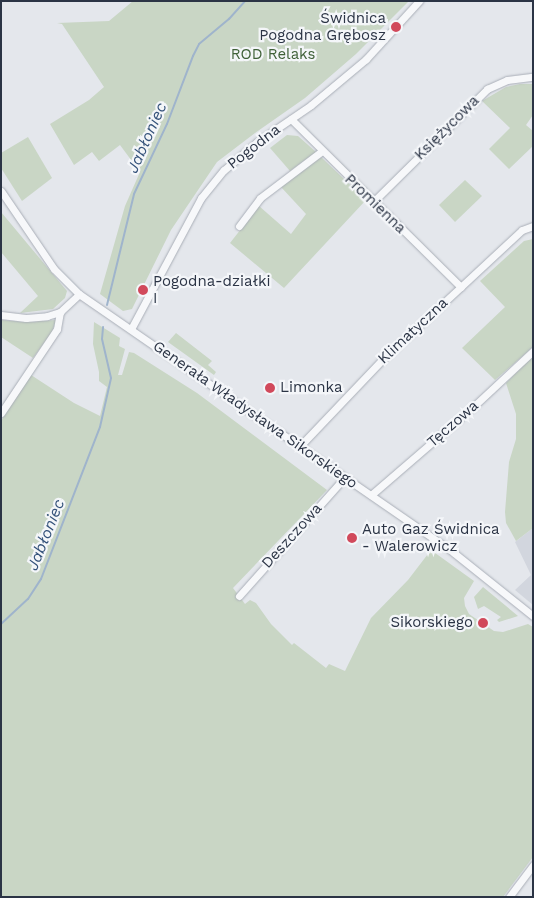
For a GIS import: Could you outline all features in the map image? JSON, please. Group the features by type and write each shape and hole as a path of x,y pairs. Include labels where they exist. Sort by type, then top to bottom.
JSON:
{"street":[{"name":"Pogodna","path":"131,329 201,198 224,170 257,142 291,119 366,59 419,1"},
{"name":"Księżycowa","path":"373,202 487,89 507,80 533,77"},
{"name":"Promienna","path":"291,119 322,152 460,287"},
{"path":"239,226 260,198 322,152"},
{"name":"Generała Władysława Sikorskiego","path":"1,191 54,269 79,294 345,477 373,494 454,553 533,616"},
{"name":"Klimatyczna","path":"300,446 346,395 460,287 522,230 533,226"},
{"path":"1,315 26,318 47,316 60,312 79,294"},
{"path":"1,413 57,329 60,312"},
{"name":"Tęczowa","path":"373,494 474,406 533,351"},
{"name":"Deszczowa","path":"239,596 345,477"},
{"path":"509,897 533,865"}],"shaded area":[{"path":"533,528 533,605 515,590 531,575 515,542"}],"green space":[{"name":"ROD Relaks","path":"133,1 409,1 356,54 305,98 217,162 171,230 132,309 123,311 100,294 125,206 140,172 120,145 99,161 92,152 74,165 50,124 89,100 104,87 62,24 57,23 109,21"},
{"path":"533,84 533,115 526,125 533,131 533,146 509,169 489,149 510,128 482,101 506,87"},
{"path":"287,135 298,136 316,152 290,171 270,148"},
{"path":"28,137 52,178 22,201 1,168 1,153"},
{"path":"321,157 366,200 284,288 230,243 259,206 291,234 306,214 281,187"},
{"path":"465,180 482,196 455,222 439,205"},
{"path":"1,212 67,291 65,298 53,309 20,313 38,296 1,252"},
{"path":"533,239 533,347 495,380 462,348 505,307 480,281 524,241"},
{"path":"1,320 26,322 56,320 52,332 33,358 1,337"},
{"path":"94,322 120,338 119,346 125,349 118,375 122,375 129,352 134,353 197,393 327,490 233,588 245,604 250,600 256,603 271,624 292,645 294,643 326,668 329,664 345,671 371,618 408,580 431,550 474,581 464,598 469,614 494,631 503,632 528,624 533,627 533,857 503,897 1,897 1,421 35,363 31,375 74,403 100,416 107,387 99,381 93,344"},
{"path":"176,333 212,361 208,365 216,372 214,375 168,342"},
{"path":"533,356 533,528 516,541 506,523 505,512 509,462 516,439 516,414 506,383"},
{"path":"483,587 518,616 499,622 497,620 501,617 484,606 478,609 474,597"}],"waterway":[{"name":"Jabłoniec","path":"107,305 134,194 167,124 193,56 199,44 229,19 245,1"},
{"name":"Jabłoniec","path":"1,624 28,599 41,579 100,427 111,378 102,339 103,327"}],"place":[{"name":"Świdnica Pogodna Grębosz","path":"396,27"},
{"name":"Pogodna-działki I","path":"143,290"},
{"name":"Limonka","path":"270,388"},
{"name":"Auto Gaz Świdnica - Walerowicz","path":"352,538"},
{"name":"Sikorskiego","path":"483,623"}]}
